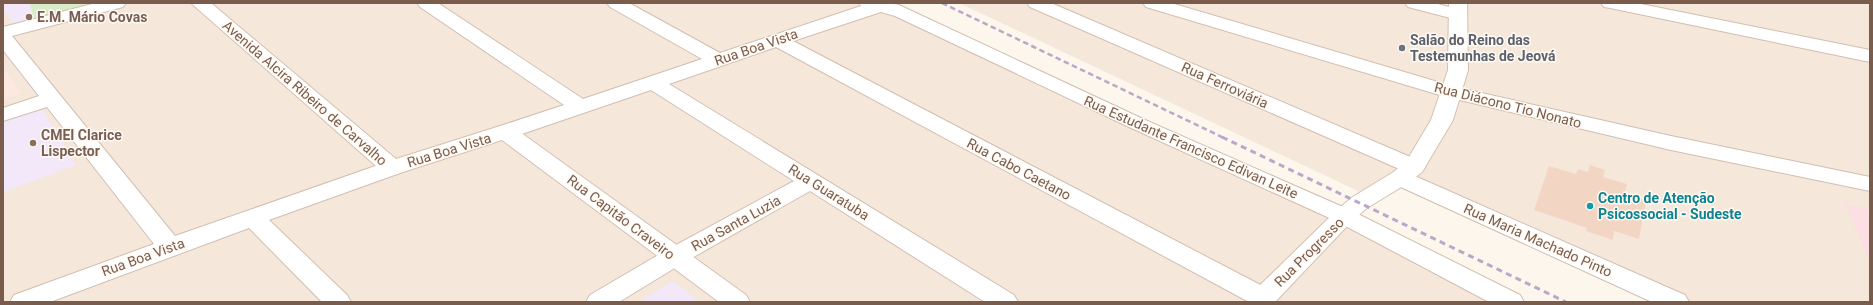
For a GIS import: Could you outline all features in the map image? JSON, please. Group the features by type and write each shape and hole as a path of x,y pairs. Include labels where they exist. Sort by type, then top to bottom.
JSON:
{"street":[{"path":"3,33 117,3"},
{"name":"Avenida Alcira Ribeiro de Carvalho","path":"200,3 392,168"},
{"path":"426,3 581,107"},
{"path":"616,3 718,60"},
{"name":"Rua Ferroviária","path":"1036,3 1407,172"},
{"name":"Rua Diácono Tio Nonato","path":"1152,3 1450,92 1671,143 1870,184"},
{"path":"1407,172 1427,147 1442,120 1458,70 1458,9 1414,3"},
{"path":"1610,3 1870,56"},
{"name":"Rua Boa Vista","path":"23,302 170,247 392,168 654,83 872,5"},
{"name":"Rua Estudante Francisco Edivan Leite","path":"872,5 890,7 1136,123 1351,209 1511,302"},
{"path":"3,37 170,247"},
{"name":"Rua Cabo Caetano","path":"776,40 1261,300"},
{"name":"Rua Guaratuba","path":"654,83 1005,302"},
{"path":"3,114 52,98"},
{"name":"Rua Capitão Craveiro","path":"505,132 596,197 674,257 737,302"},
{"name":"Rua Progresso","path":"1261,300 1351,209 1407,172"},
{"name":"Rua Maria Machado Pinto","path":"1407,172 1676,302"},
{"name":"Rua Santa Luzia","path":"599,302 674,257 812,181"},
{"path":"253,218 331,300"}],"shaded area":[{"path":"3,3 868,3 1511,302 3,302"},
{"name":"E.M. Mário Covas","path":"3,3 103,3 15,26 3,9"},
{"path":"959,3 1870,3 1870,302 1676,302 1400,178 1359,203 1360,192"},
{"path":"3,67 21,93 3,99"},
{"name":"CMEI Clarice Lispector","path":"41,108 76,165 3,192 3,121"},
{"path":"1845,204 1870,209 1870,262"},
{"path":"673,281 699,302 639,302"}],"green space":[{"path":"30,3 103,3 34,21"}],"building":[{"name":"Centro de Atenção Psicossocial - Sudeste","path":"1590,165 1605,170 1603,177 1627,184 1625,194 1646,201 1639,239 1614,231 1613,240 1586,231 1587,228 1534,210 1549,166 1576,174 1578,169 1588,172"}],"railway":[{"path":"942,3 1224,138"},
{"path":"1222,137 1566,302"}],"place":[{"name":"E.M. Mário Covas","path":"29,17"},
{"name":"Salão do Reino das Testemunhas de Jeová","path":"1402,48"},
{"name":"CMEI Clarice Lispector","path":"33,143"},
{"name":"Centro de Atenção Psicossocial - Sudeste","path":"1590,206"}]}
